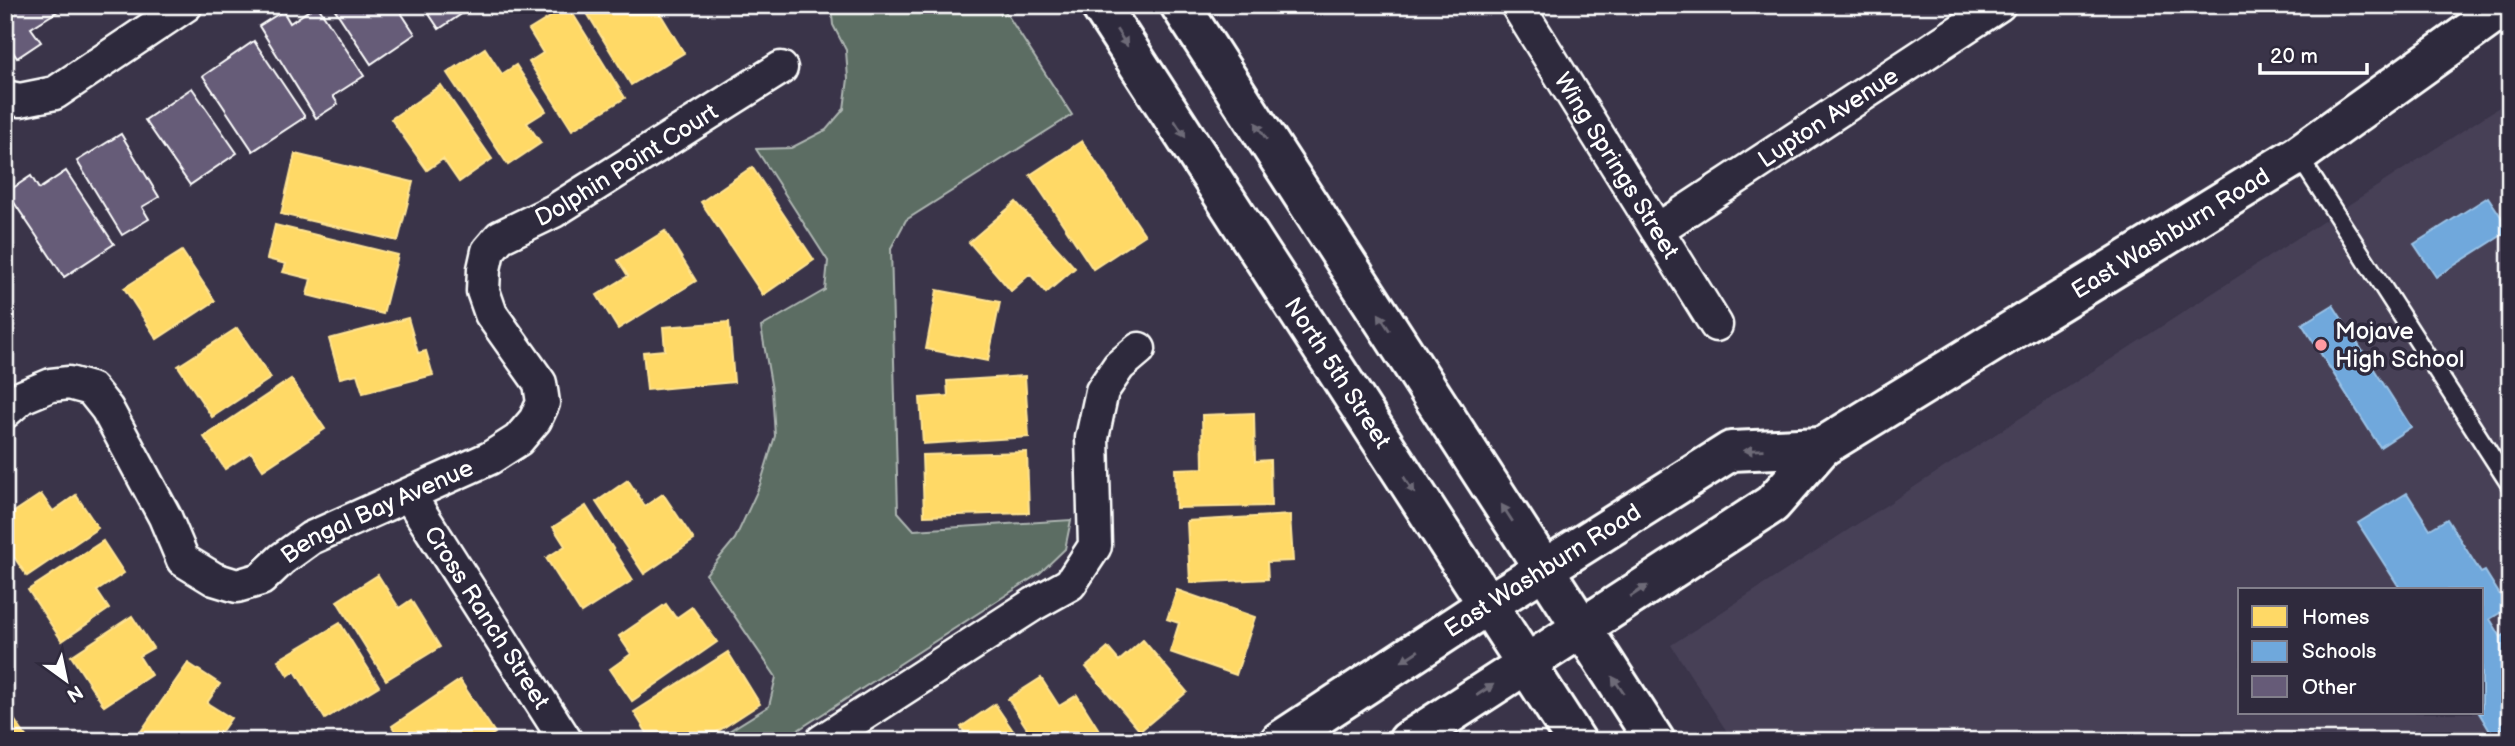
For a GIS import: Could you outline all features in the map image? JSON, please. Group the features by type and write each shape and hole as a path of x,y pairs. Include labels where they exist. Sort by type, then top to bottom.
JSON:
{"street":[{"path":"13,99 55,93 186,5"},
{"name":"North 5th Street","path":"1100,5 1576,741"},
{"path":"1180,5 1656,741"},
{"name":"Wing Springs Street","path":"1517,5 1716,325"},
{"name":"Lupton Avenue","path":"1657,230 1999,5"},
{"name":"East Washburn Road","path":"1408,741 1772,504 1822,447 2298,155 2500,7"},
{"name":"Dolphin Point Court","path":"535,420 543,402 540,383 491,314 483,291 488,251 500,237 554,211 781,68"},
{"path":"830,739 1070,584 1095,546 1092,438 1102,391 1119,366 1139,349"},
{"name":"Bengal Bay Avenue","path":"5,412 22,397 51,385 69,383 91,389 107,409 165,517 183,560 214,579 237,586 261,579 282,559 311,538 490,458 518,440 535,420"},
{"name":"East Washburn Road","path":"1280,741 1487,605 1731,451 1822,447"},
{"name":"Cross Ranch Street","path":"409,495 566,741"}],"lane":[{"path":"2298,155 2510,485"}],"shaded area":[{"name":"Mojave High School","path":"2510,100 2510,741 1733,741 1671,645"}],"green space":[{"path":"831,5 1001,5 1072,115 906,220 891,248 898,512 914,530 1071,520 1065,549 1040,573 781,741 713,741 769,706 776,677 706,574 735,539 760,485 775,436 772,390 761,327 825,290 828,261 756,149 791,148 826,130 844,109 848,79 846,50 833,25"}],"building: Homes":[{"path":"582,5 655,5 684,53 631,85"},
{"path":"568,6 625,98 572,130 529,62 543,53 529,30"},
{"path":"485,48 502,74 516,65 546,111 527,123 541,143 508,165 447,73"},
{"path":"441,85 492,159 459,182 443,159 427,170 391,119"},
{"path":"1082,141 1145,235 1093,269 1030,175"},
{"path":"295,154 413,182 398,241 281,214"},
{"path":"752,167 814,260 763,295 701,202"},
{"path":"1016,202 1075,268 1046,293 1030,274 1011,291 969,242"},
{"path":"275,225 398,255 383,314 307,295 311,279 283,272 286,264 267,259"},
{"path":"665,231 696,281 618,329 597,295 628,276 618,260"},
{"path":"182,251 215,301 157,339 124,288"},
{"path":"937,290 1000,302 988,361 926,349"},
{"path":"408,318 418,353 426,351 433,375 363,393 357,374 340,378 329,339"},
{"path":"729,322 734,382 647,390 643,352 665,350 663,327"},
{"path":"237,328 271,378 212,417 178,366"},
{"path":"1025,376 1029,437 923,444 920,398 948,396 947,381"},
{"path":"291,379 325,429 263,470 251,452 225,469 204,437"},
{"path":"1254,413 1255,461 1270,460 1271,506 1176,508 1175,469 1203,468 1202,415"},
{"path":"1027,452 1029,513 924,516 922,455"},
{"path":"628,480 645,506 663,494 694,540 644,574 596,502"},
{"path":"41,494 53,511 76,495 98,528 27,576 5,544 5,518"},
{"path":"586,506 633,580 581,613 546,558 565,546 553,527"},
{"path":"1290,515 1293,561 1267,562 1268,579 1190,583 1187,521"},
{"path":"103,541 124,573 97,591 109,609 62,641 28,590"},
{"path":"378,575 399,608 411,600 440,647 386,680 337,601"},
{"path":"1177,590 1255,617 1236,675 1170,652 1179,623 1167,619"},
{"path":"666,604 676,618 692,607 717,642 632,701 610,669 631,654 619,636"},
{"path":"132,616 153,648 139,656 151,675 104,706 71,656"},
{"path":"340,623 379,686 325,719 295,671 288,676 278,660"},
{"path":"1143,640 1187,692 1140,731 1086,667 1108,648 1119,661"},
{"path":"728,652 760,704 703,741 652,741 634,712"},
{"path":"188,663 220,684 207,703 231,718 215,741 142,741 137,737"},
{"path":"1041,678 1059,706 1077,695 1106,741 1035,741 1008,699"},
{"path":"460,680 495,733 483,741 401,741 392,726"},
{"path":"995,704 1020,741 970,741 961,727"},
{"path":"5,706 29,741 5,741"}],"building: Schools":[{"path":"2488,197 2510,230 2436,277 2414,244"},
{"path":"2333,305 2411,427 2380,447 2302,324"},
{"path":"2407,493 2430,529 2447,519 2481,573 2485,571 2508,608 2490,619 2501,637 2510,631 2510,741 2496,741 2480,714 2484,714 2484,588 2400,588 2358,523"}],"building: Other":[{"path":"5,5 54,5 58,11 31,28 41,42 17,58 5,40"},
{"path":"317,5 364,76 333,96 338,104 316,118 259,26 283,11 290,23"},
{"path":"332,5 396,5 415,34 371,64"},
{"path":"423,5 475,5 439,29"},
{"path":"254,41 305,117 253,151 203,76"},
{"path":"192,88 237,153 190,185 145,120"},
{"path":"121,134 159,197 142,207 149,219 122,235 77,161"},
{"path":"66,171 114,244 64,277 7,192 31,176 39,189"}],"place":[{"name":"Mojave High School","path":"2321,345"}]}
